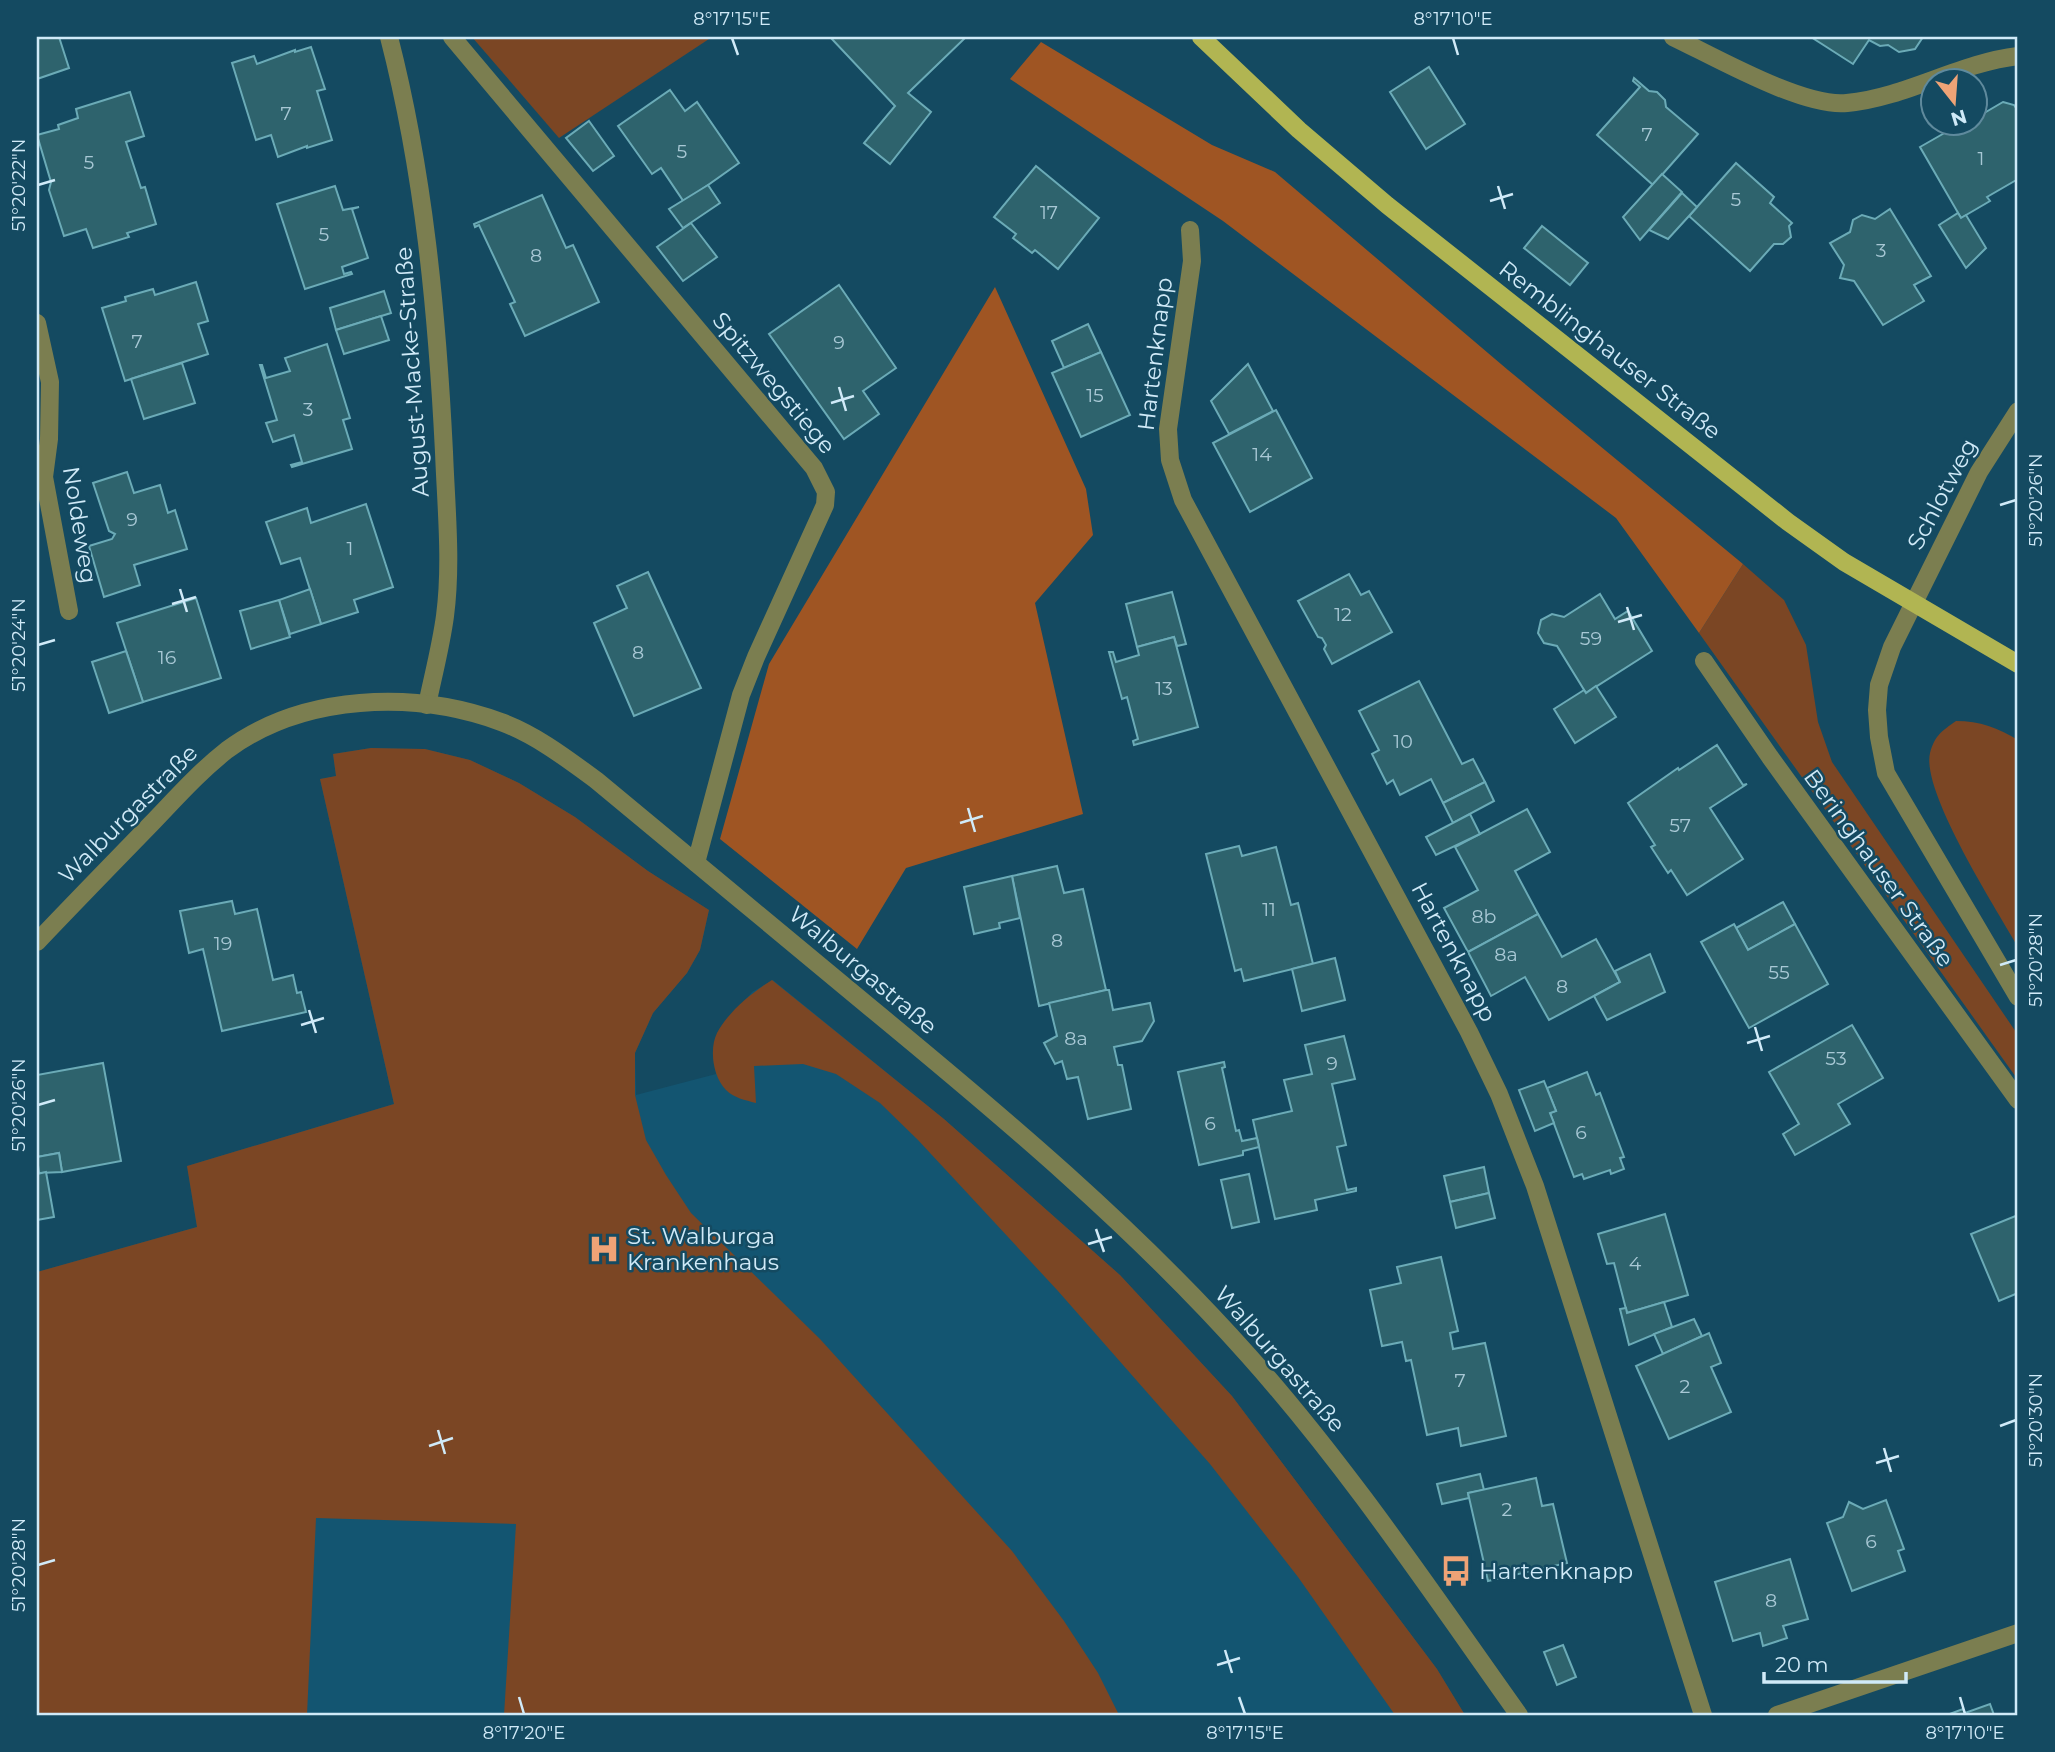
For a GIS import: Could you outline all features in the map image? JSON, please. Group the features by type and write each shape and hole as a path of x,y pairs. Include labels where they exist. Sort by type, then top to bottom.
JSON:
{"main road":[{"name":"Remblinghauser Straße","path":"1201,37 1299,130 1396,213 1545,328 1788,523 1844,562 2018,664"}],"street":[{"name":"August-Macke-Straße","path":"389,37 403,90 419,178 433,287 440,378 448,580 445,617 427,705"},
{"name":"Spitzwegstiege","path":"452,37 814,468 826,492 825,505 741,695 696,863"},
{"path":"1673,37 1805,98 1838,104 1866,100 1975,64 2018,55"},
{"name":"Hartenknapp","path":"1190,230 1192,261 1168,415 1170,460 1175,480 1183,500 1469,1032 1499,1094 1538,1198 1703,1715"},
{"name":"Noldeweg","path":"37,323 50,382 49,439 44,477 69,611"},
{"name":"Schlotweg","path":"1913,604 1979,472 2018,411"},
{"name":"Beringhauser Straße","path":"1913,604 1892,647 1879,685 1878,724 1886,773 2018,997"},
{"name":"Beringhauser Straße","path":"1704,661 1952,1012 2018,1100"},
{"name":"Walburgastraße","path":"37,942 192,779 229,749 270,726 314,710 356,704 427,705 501,722 534,738 596,780 999,1114 1089,1194 1177,1280 1246,1353 1327,1450 1381,1520 1519,1715"},
{"path":"1777,1715 2018,1633"}],"shaded area":[{"path":"472,37 712,37 559,138"},
{"path":"1041,42 1212,145 1275,172 1508,370 1743,564 1699,633 1616,518 1223,221 1010,79"},
{"path":"995,287 1086,489 1093,535 1035,603 1083,814 906,868 857,949 720,839 769,664"},
{"path":"1743,564 1784,600 1806,645 1818,722 1832,762 2018,1035 2018,1080 1699,633"},
{"path":"1956,721 1988,726 2018,740 2018,947 1948,822 1930,771 1930,753 1934,742"},
{"name":"St. Walburga Krankenhaus","path":"371,748 425,749 470,760 519,783 575,817 648,871 709,910 700,950 687,973 653,1013 635,1053 636,1095 716,1074 713,1059 717,1034 752,992 773,980 944,1119 1120,1275 1232,1396 1437,1669 1465,1715 37,1715 37,1272 197,1227 187,1166 394,1104 320,779 336,776 333,754"},
{"name":"St. Walburga Krankenhaus","path":"371,748 425,749 470,760 519,783 575,817 648,871 709,910 700,950 687,973 653,1013 635,1053 635,1095 646,1140 691,1213 820,1339 1012,1551 1064,1621 1098,1673 1119,1715 504,1715 516,1524 316,1518 307,1715 37,1715 37,1272 197,1227 187,1166 394,1104 320,779 336,776 333,754"},
{"path":"772,980 944,1119 1120,1275 1232,1396 1437,1669 1465,1715 1395,1715 1298,1577 1210,1464 1058,1291 918,1140 880,1103 836,1074 803,1064 754,1066 756,1103 736,1097 726,1090 718,1078 714,1063 713,1047 717,1033 741,1003"}],"building":[{"path":"37,37 59,37 69,68 37,79"},
{"path":"830,37 966,37 908,93 931,112 890,164 864,143 895,106"},
{"path":"1811,37 1923,37 1915,49 1899,52 1888,45 1880,46 1869,40 1853,64"},
{"path":"311,47 325,89 317,91 332,140 278,157 271,135 256,140 232,63 254,56 257,64"},
{"path":"1429,67 1465,124 1426,149 1390,92"},
{"path":"1634,78 1649,91 1657,92 1665,100 1666,107 1698,134 1653,185 1597,135 1640,87 1633,81"},
{"path":"670,90 685,111 697,102 739,163 684,202 661,168 652,174 618,126"},
{"path":"130,92 144,136 126,142 141,188 145,187 156,224 127,233 129,237 93,248 86,229 64,236 49,190 51,182 37,135 59,129 58,125 78,118 76,109"},
{"path":"2003,102 2014,105 2018,111 2018,179 1987,197 1990,201 1961,218 1920,147 1939,136 1988,136 1988,111"},
{"path":"589,121 614,156 593,171 566,138"},
{"path":"1736,163 1774,197 1770,203 1792,223 1789,226 1791,237 1783,244 1774,244 1750,271 1689,216"},
{"path":"1036,166 1099,218 1058,269 1035,250 1032,253 1013,238 1016,234 994,217"},
{"path":"1662,174 1682,192 1640,240 1623,217"},
{"path":"708,185 720,203 683,228 669,209"},
{"path":"335,186 343,210 359,207 352,209 368,258 342,267 344,274 352,274 305,289 277,204"},
{"path":"1682,193 1697,207 1689,216 1668,239 1649,230"},
{"path":"542,195 566,248 573,245 599,302 525,336 510,304 515,302 479,225 475,227 474,224"},
{"path":"1890,209 1931,276 1914,285 1924,301 1883,325 1854,281 1840,278 1844,265 1830,243 1850,232 1853,220 1862,215 1875,219"},
{"path":"1958,213 1961,218 1966,215 1986,248 1966,268 1939,225"},
{"path":"691,223 717,257 683,281 657,247"},
{"path":"1542,226 1588,263 1570,285 1524,248"},
{"path":"196,282 208,321 198,324 208,354 125,381 102,308 126,301 125,297 153,289 155,295"},
{"path":"839,285 896,368 863,391 879,414 844,439 769,334"},
{"path":"384,291 391,313 336,330 330,308"},
{"path":"381,316 389,340 344,354 336,330"},
{"path":"1088,324 1101,352 1064,368 1052,341"},
{"path":"327,344 350,418 343,420 352,449 292,467 291,465 302,462 294,435 273,442 266,423 277,420 260,365 266,378 290,371 285,358"},
{"path":"1101,352 1130,415 1081,437 1052,373"},
{"path":"182,363 195,403 144,419 131,379"},
{"path":"1248,364 1273,411 1229,434 1211,401"},
{"path":"1276,410 1312,478 1250,512 1213,443"},
{"path":"127,472 134,493 160,485 168,513 175,510 187,549 134,565 140,585 104,597 89,546 112,539 115,534 109,531 93,483"},
{"path":"366,504 393,587 354,600 358,612 321,624 300,558 281,564 266,522 307,508 311,523"},
{"path":"648,572 701,688 634,716 594,623 627,608 617,586"},
{"path":"1349,574 1361,595 1369,591 1392,632 1332,664 1324,649 1326,645 1322,638 1318,637 1298,601"},
{"path":"310,589 321,624 290,634 279,600"},
{"path":"1172,592 1186,644 1177,646 1174,637 1137,647 1126,604"},
{"path":"1600,594 1615,619 1628,611 1652,651 1586,693 1557,646 1544,643 1538,633 1541,620 1552,614 1564,617"},
{"path":"196,598 221,678 143,702 117,623"},
{"path":"279,600 290,637 251,649 240,611"},
{"path":"1174,637 1198,727 1134,745 1133,741 1138,739 1127,697 1122,699 1109,652 1113,652 1116,662 1139,655 1137,647"},
{"path":"126,651 143,702 109,713 92,662"},
{"path":"1419,681 1462,764 1473,759 1485,782 1443,803 1431,779 1400,795 1393,780 1387,784 1372,754 1379,750 1359,711"},
{"path":"1596,686 1616,717 1575,743 1554,709 1584,690 1586,693"},
{"path":"1717,745 1743,785 1747,784 1710,808 1743,859 1687,895 1671,870 1668,873 1651,847 1655,845 1628,803"},
{"path":"1485,782 1494,801 1453,823 1443,803"},
{"path":"1527,809 1550,852 1515,871 1538,914 1468,952 1444,908 1478,890 1455,847"},
{"path":"1470,814 1480,834 1436,855 1426,837"},
{"path":"1239,846 1242,856 1276,847 1291,905 1298,903 1313,964 1244,981 1241,969 1235,971 1206,854"},
{"path":"1057,866 1064,893 1083,889 1106,990 1039,1006 1012,876"},
{"path":"1012,876 1020,918 999,923 1000,928 974,934 964,887"},
{"path":"232,901 235,914 257,909 273,980 293,975 297,993 301,992 306,1012 222,1031 203,949 189,953 180,911"},
{"path":"1783,902 1795,924 1748,950 1736,928"},
{"path":"1538,914 1562,957 1596,939 1620,982 1549,1020 1525,977 1491,996 1468,952"},
{"path":"1734,924 1748,950 1795,924 1828,984 1749,1028 1701,942"},
{"path":"1650,954 1665,992 1607,1020 1594,996 1620,982 1615,971"},
{"path":"1335,958 1345,1000 1302,1011 1292,969"},
{"path":"1109,990 1113,1010 1150,1003 1154,1021 1142,1041 1114,1047 1118,1065 1122,1065 1131,1109 1088,1119 1078,1077 1067,1079 1062,1061 1055,1064 1044,1043 1057,1036 1049,1003"},
{"path":"1852,1025 1883,1078 1838,1104 1850,1124 1795,1155 1783,1134 1799,1124 1769,1072"},
{"path":"1344,1036 1355,1079 1332,1084 1346,1145 1337,1147 1347,1190 1356,1188 1356,1191 1315,1200 1317,1210 1275,1219 1253,1120 1292,1111 1284,1080 1312,1074 1305,1045"},
{"path":"1224,1062 1225,1067 1222,1068 1236,1131 1239,1130 1242,1141 1257,1138 1259,1147 1243,1151 1243,1155 1199,1165 1178,1072"},
{"path":"103,1063 121,1161 62,1172 59,1153 37,1157 37,1075"},
{"path":"1587,1072 1596,1095 1600,1093 1624,1157 1620,1158 1624,1169 1611,1174 1610,1170 1584,1179 1582,1174 1574,1177 1550,1113 1556,1111 1547,1088"},
{"path":"1544,1081 1556,1111 1550,1113 1554,1123 1535,1131 1519,1090"},
{"path":"59,1153 62,1172 39,1173 37,1157"},
{"path":"1484,1167 1489,1193 1450,1202 1444,1176"},
{"path":"46,1172 54,1217 37,1220 37,1174"},
{"path":"1249,1174 1259,1222 1232,1228 1221,1180"},
{"path":"1489,1193 1495,1218 1456,1228 1450,1202"},
{"path":"1665,1214 1688,1295 1627,1313 1614,1263 1607,1264 1598,1234"},
{"path":"2018,1215 2018,1293 1999,1301 1971,1234"},
{"path":"1441,1257 1458,1331 1450,1333 1453,1349 1485,1343 1506,1436 1461,1446 1458,1428 1427,1435 1411,1360 1406,1361 1402,1342 1382,1346 1370,1290 1401,1283 1397,1267"},
{"path":"1664,1302 1672,1327 1629,1345 1620,1309 1626,1308 1627,1313"},
{"path":"1694,1319 1702,1336 1663,1354 1654,1334"},
{"path":"1709,1333 1721,1363 1711,1367 1731,1412 1669,1439 1636,1366"},
{"path":"1480,1474 1484,1490 1468,1493 1469,1498 1442,1504 1437,1484"},
{"path":"1536,1478 1542,1506 1553,1504 1567,1563 1488,1581 1468,1493"},
{"path":"1886,1500 1904,1549 1898,1551 1905,1571 1852,1591 1827,1523 1843,1517 1849,1502 1863,1509"},
{"path":"1790,1559 1808,1619 1783,1626 1787,1638 1763,1646 1760,1633 1733,1641 1715,1582"},
{"path":"1563,1645 1576,1677 1557,1685 1544,1652"},
{"path":"1990,1704 1994,1715 1947,1715 1963,1709 1965,1713"}],"place":[{"name":"St. Walburga Krankenhaus","path":"604,1249"},
{"name":"Hartenknapp","path":"1456,1571"}]}
